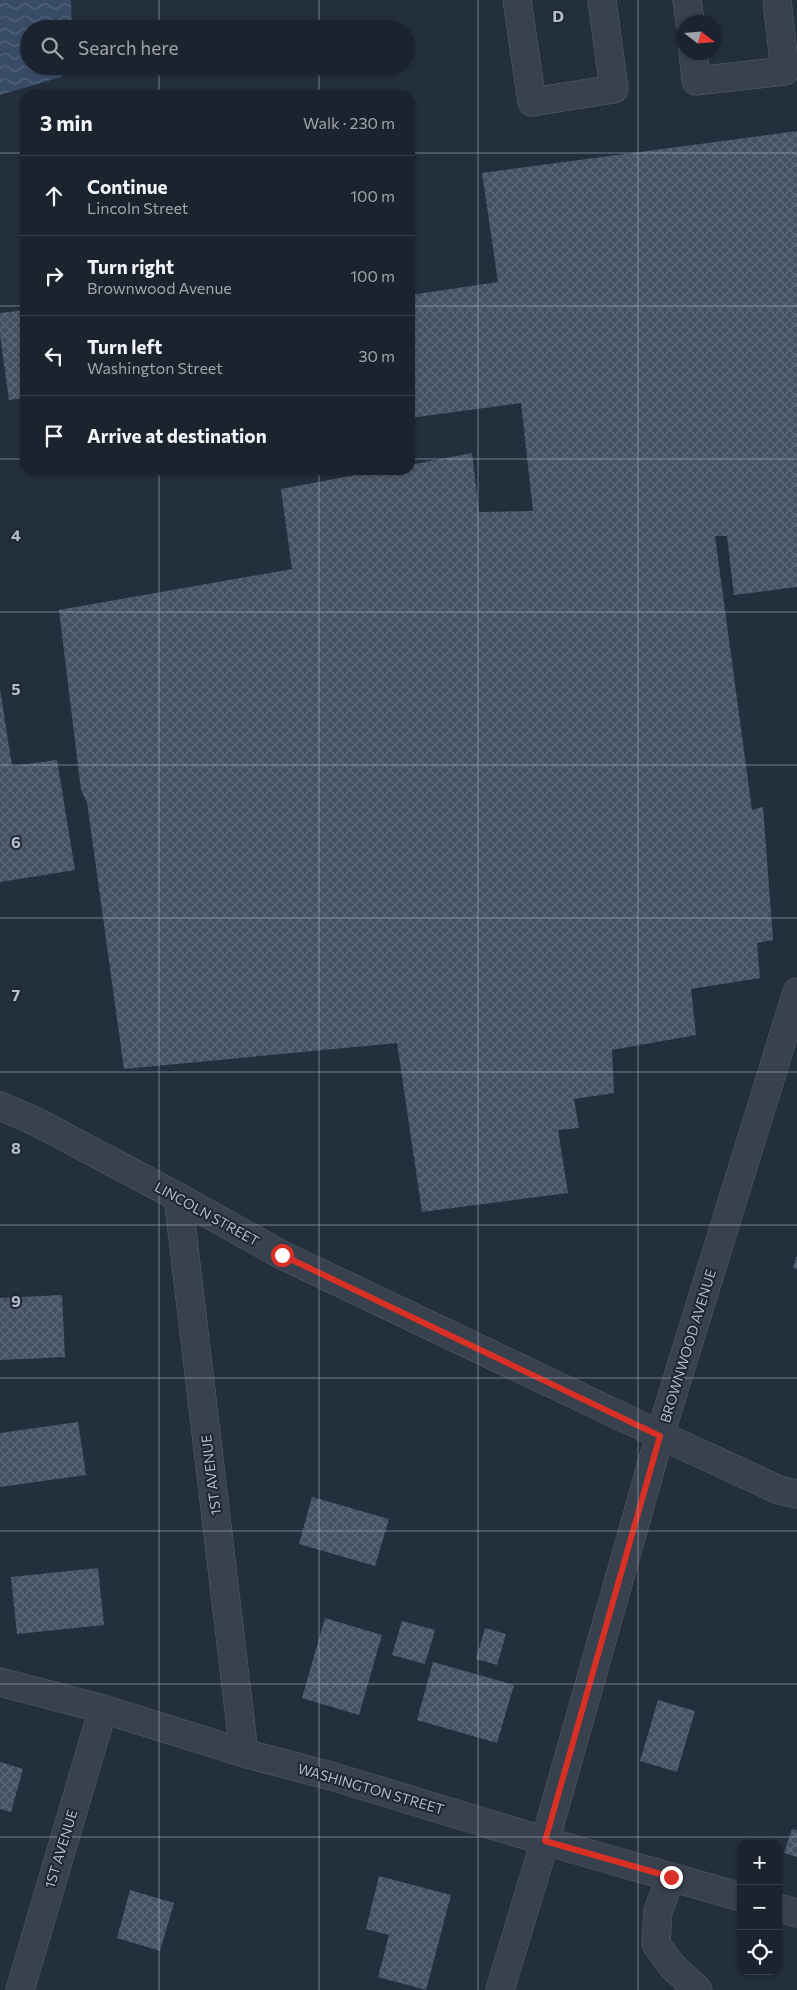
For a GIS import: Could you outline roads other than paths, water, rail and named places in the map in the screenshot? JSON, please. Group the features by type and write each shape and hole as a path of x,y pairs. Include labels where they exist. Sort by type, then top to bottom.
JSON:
{"street":[{"path":"517,0 532,102 614,89 602,0"},
{"path":"687,0 689,15"},
{"path":"694,60 696,81 785,71 777,0"},
{"name":"BROWNWOOD AVENUE","path":"500,1990 545,1841 660,1436 797,992"},
{"name":"LINCOLN STREET","path":"0,1106 37,1122 282,1255 660,1436 791,1494"},
{"name":"1ST AVENUE","path":"178,1197 244,1753"},
{"name":"WASHINGTON STREET","path":"0,1682 103,1709 244,1753 331,1776 545,1841 737,1896"},
{"name":"1ST AVENUE","path":"20,1990 103,1709"},
{"path":"671,1877 658,1912 656,1944 672,1966 698,1990"},
{"path":"782,1909 797,1913"}],"water":[{"path":"0,0 71,0 72,20 20,20 20,75 63,75 0,95"}]}
